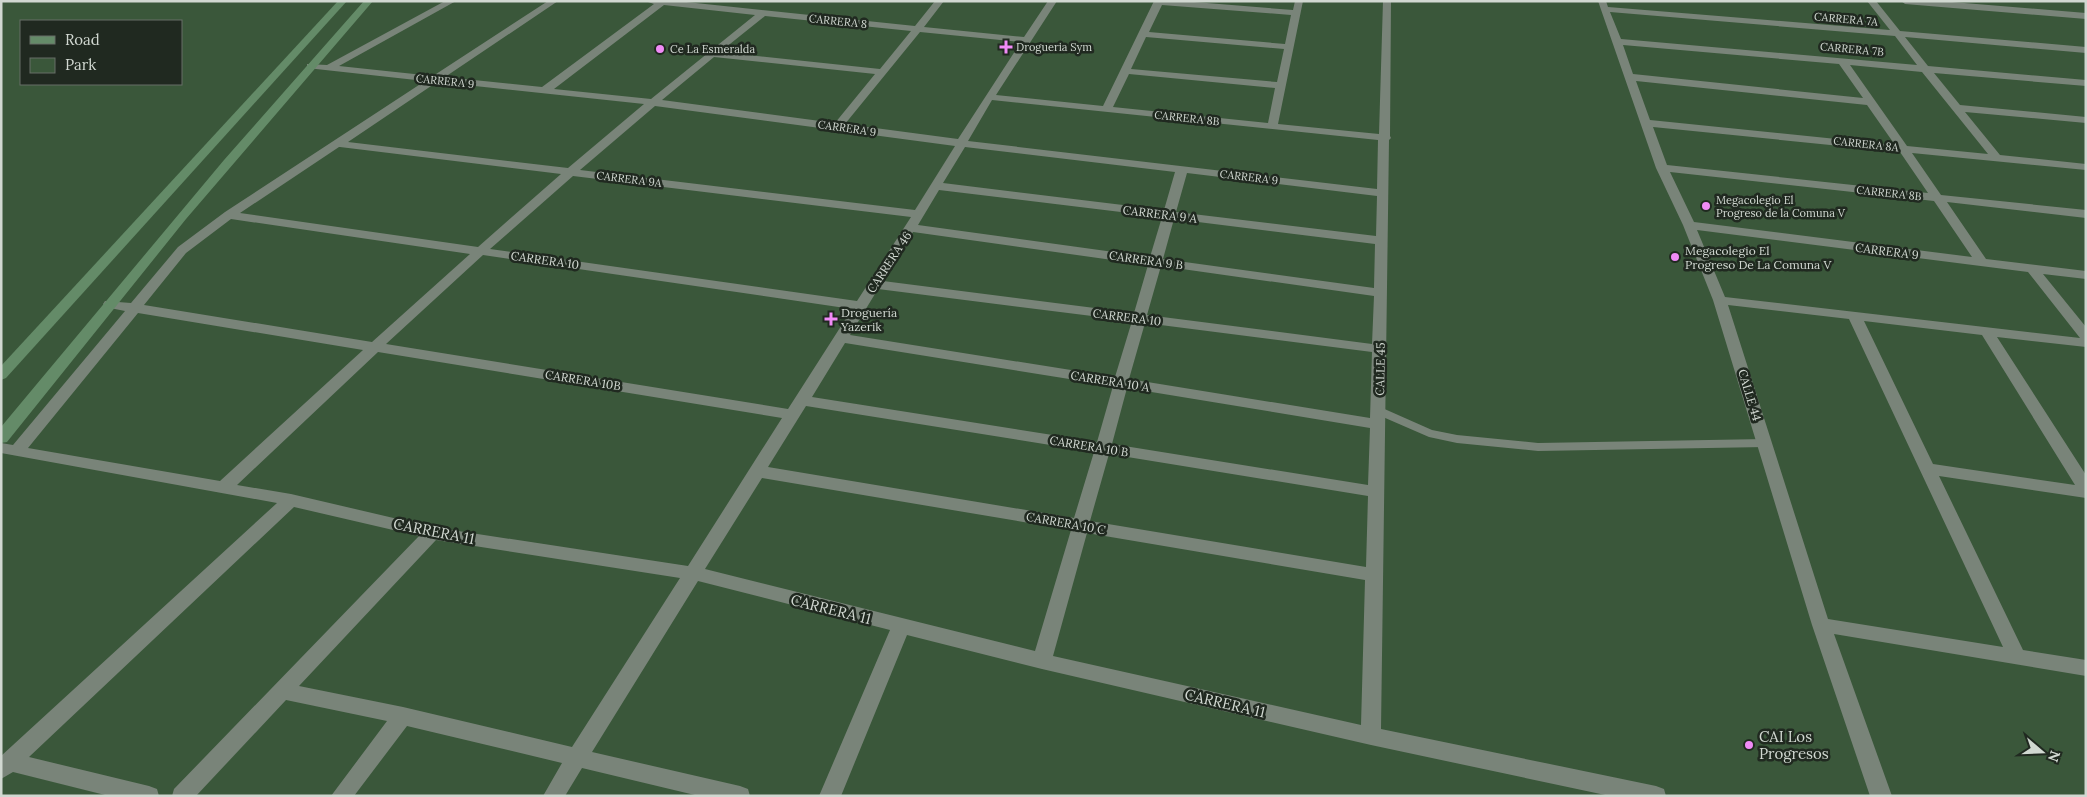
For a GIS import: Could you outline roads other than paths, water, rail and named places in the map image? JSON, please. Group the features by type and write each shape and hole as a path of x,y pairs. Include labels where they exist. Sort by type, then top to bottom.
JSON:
{"main road":[{"path":"1,376 343,1"},
{"path":"1,438 110,304 310,66 369,1"}],"street":[{"path":"328,69 452,1"},
{"path":"9,449 134,308 182,250 230,214 340,144 554,1"},
{"name":"CARRERA 8","path":"649,1 1027,40"},
{"path":"838,126 940,1"},
{"name":"CARRERA 46","path":"553,796 910,228 960,143 1054,1"},
{"path":"1272,127 1299,1"},
{"name":"CALLE 45","path":"1371,736 1386,138 1387,1"},
{"path":"1871,1 1996,157"},
{"path":"1905,1 2083,12"},
{"path":"544,91 663,2"},
{"path":"1107,109 1158,2 1296,13"},
{"name":"CARRERA 7A","path":"1604,5 1899,35 2086,50"},
{"name":"CALLE 44","path":"1604,5 1662,168 1689,225 1720,300 1821,625 1880,796"},
{"path":"222,489 374,346 652,102 763,13"},
{"path":"1143,34 1289,46"},
{"name":"CARRERA 7B","path":"1617,42 2086,83"},
{"path":"711,54 883,72"},
{"path":"1842,61 1983,263"},
{"name":"CARRERA 9","path":"310,66 652,102 960,143 1384,193"},
{"path":"1125,71 1281,85"},
{"path":"1630,78 1870,102"},
{"name":"CARRERA 8B","path":"989,97 1386,138"},
{"path":"1958,108 2086,120"},
{"name":"CARRERA 8A","path":"1646,123 1902,147 2086,167"},
{"name":"CARRERA 9A","path":"340,144 918,214"},
{"name":"CARRERA 8B","path":"1662,168 2086,214"},
{"path":"1042,661 1182,169"},
{"name":"CARRERA 9 A","path":"936,186 1383,242"},
{"name":"CARRERA 10","path":"230,214 860,306"},
{"name":"CARRERA 9","path":"1689,225 2086,275"},
{"name":"CARRERA 9 B","path":"910,228 1382,293"},
{"path":"2033,269 2086,336"},
{"name":"CARRERA 10","path":"874,284 1381,349"},
{"path":"1720,300 2086,343"},
{"name":"CARRERA 10B","path":"110,304 792,415"},
{"path":"1854,316 2018,657"},
{"path":"1986,330 2086,489"},
{"name":"CARRERA 10 A","path":"840,338 1121,383 1379,418"},
{"name":"CARRERA 10 B","path":"801,400 1378,492"},
{"name":"CARRERA 11","path":"9,449 291,500 432,533 692,573 1042,661 1371,736 1656,796"},
{"path":"1927,469 2086,492"},
{"name":"CARRERA 10 C","path":"756,471 1376,575"},
{"path":"6,766 291,500"},
{"path":"182,796 432,533"},
{"path":"1821,625 2086,668"},
{"path":"830,796 901,627"},
{"path":"282,691 403,716 740,796"},
{"path":"342,796 403,716"},
{"path":"6,766 149,796"}],"lane":[{"path":"1379,418 1430,433 1457,438 1538,447 1765,443"}],"place":[{"name":"Drogueria Sym","path":"1006,47"},
{"name":"Ce La Esmeralda","path":"660,49"},
{"name":"Megacolegio El Progreso de la Comuna V","path":"1706,206"},
{"name":"Megacolegio El Progreso De La Comuna V","path":"1675,257"},
{"name":"Droguería Yazerik","path":"831,319"},
{"name":"CAI Los Progresos","path":"1749,745"}]}
